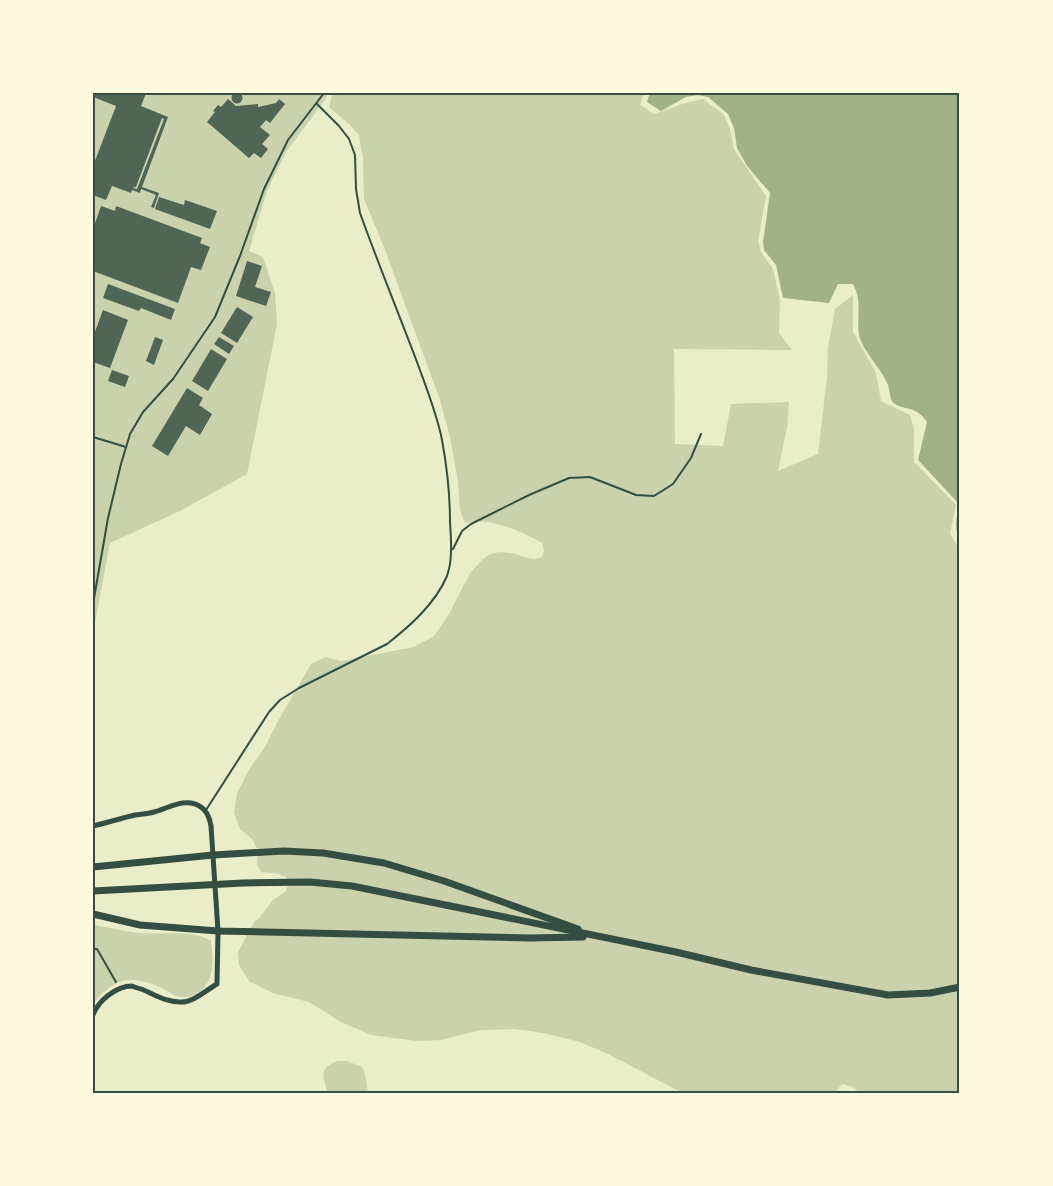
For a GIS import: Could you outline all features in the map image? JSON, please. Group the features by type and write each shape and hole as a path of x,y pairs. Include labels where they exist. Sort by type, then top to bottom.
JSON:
{"main road":[{"path":"93,867 213,855 284,851 323,853 384,863 454,884 597,936"},
{"path":"93,891 243,883 310,882 351,886 676,952 751,970 888,995 930,993 960,987"},
{"path":"93,914 140,925 218,931 530,938 597,936"}],"street":[{"path":"93,826 155,812 181,803 192,803 206,810 211,826 218,931 217,984 183,1003 164,1000 132,986 108,994 93,1015"}],"lane":[{"path":"93,604 108,518 130,434 143,412 173,379 215,317 264,189 288,140 324,93"},
{"path":"206,810 280,700 299,688 387,644 400,634 436,596 450,566 450,515 442,439 426,388 360,213 356,189 356,155 349,139 317,104"},
{"path":"93,282 93,286"},
{"path":"451,551 462,531 471,524 569,478 590,477 636,495 654,496 673,484 691,459 701,434"},
{"path":"93,437 126,447"}],"path":[{"path":"195,93 207,93"},
{"path":"93,949 97,949 120,989"}],"shaded area":[{"path":"93,93 328,93 286,152 267,191 249,251 263,257 275,293 277,324 247,474 180,511 110,543 93,633"},
{"path":"332,93 644,93 640,105 654,114 703,99 724,115 730,129 734,149 766,196 758,241 761,252 773,269 780,301 779,333 792,350 674,349 675,444 723,446 731,404 789,402 787,428 778,471 818,454 827,378 828,347 835,309 853,295 853,332 876,373 881,401 910,415 914,429 914,462 956,505 950,534 960,550 960,1093 860,1093 853,1087 842,1084 834,1093 681,1093 608,1054 580,1042 543,1033 515,1029 481,1030 441,1040 416,1041 371,1035 339,1021 309,1002 273,993 250,982 239,965 238,952 254,922 273,900 286,891 288,885 286,877 261,872 257,865 258,850 252,839 240,829 234,813 237,793 311,664 326,657 341,661 414,647 434,636 449,614 470,573 490,554 512,553 535,559 542,557 544,551 542,543 516,530 495,523 475,521 467,523 464,521 460,509 458,481 450,437 440,400 364,199 363,159 359,135 329,107"},
{"path":"650,93 960,93 960,539 956,527 959,504 918,460 927,422 923,416 913,410 899,406 892,401 884,377 859,335 858,297 853,284 838,284 829,303 783,298 776,265 764,250 763,242 770,193 747,166 737,148 734,128 728,114 708,97 698,95 686,97 661,111 647,102"},
{"path":"93,925 134,932 204,937 211,941 213,962 211,975 204,987 191,996 176,996 146,982 133,980 123,981 109,988 93,1003"},
{"path":"337,1061 347,1061 362,1067 368,1093 328,1093 324,1071"}],"building":[{"path":"237,92 243,98 237,104 231,98"},
{"path":"93,93 146,93 141,106 168,117 142,187 159,193 154,208 151,207 156,195 141,189 140,193 132,190 131,193 112,186 106,200 93,195 93,166 116,106 93,97","holes":["162,118 164,119 137,189 133,188 136,187"]},
{"path":"228,99 236,106 258,104 258,107 276,103 279,99 285,104 270,123 266,120 260,127 270,135 262,144 268,149 261,158 254,153 249,158 207,122 218,105 221,107"},
{"path":"159,197 184,205 185,200 217,211 210,229 155,209"},
{"path":"101,206 115,211 116,206 202,238 200,243 210,247 201,270 191,267 178,303 93,271 93,229"},
{"path":"247,261 262,266 255,287 271,292 266,306 236,296"},
{"path":"108,284 175,309 171,320 141,308 139,311 103,298"},
{"path":"237,307 253,317 237,343 221,333"},
{"path":"103,310 128,320 110,368 93,362 93,337"},
{"path":"155,337 163,340 154,365 146,361"},
{"path":"219,337 234,346 229,354 214,344"},
{"path":"211,349 227,359 208,391 192,381"},
{"path":"112,370 129,376 125,387 108,381"},
{"path":"187,388 203,398 199,405 212,414 200,435 186,426 168,456 152,446"}]}
